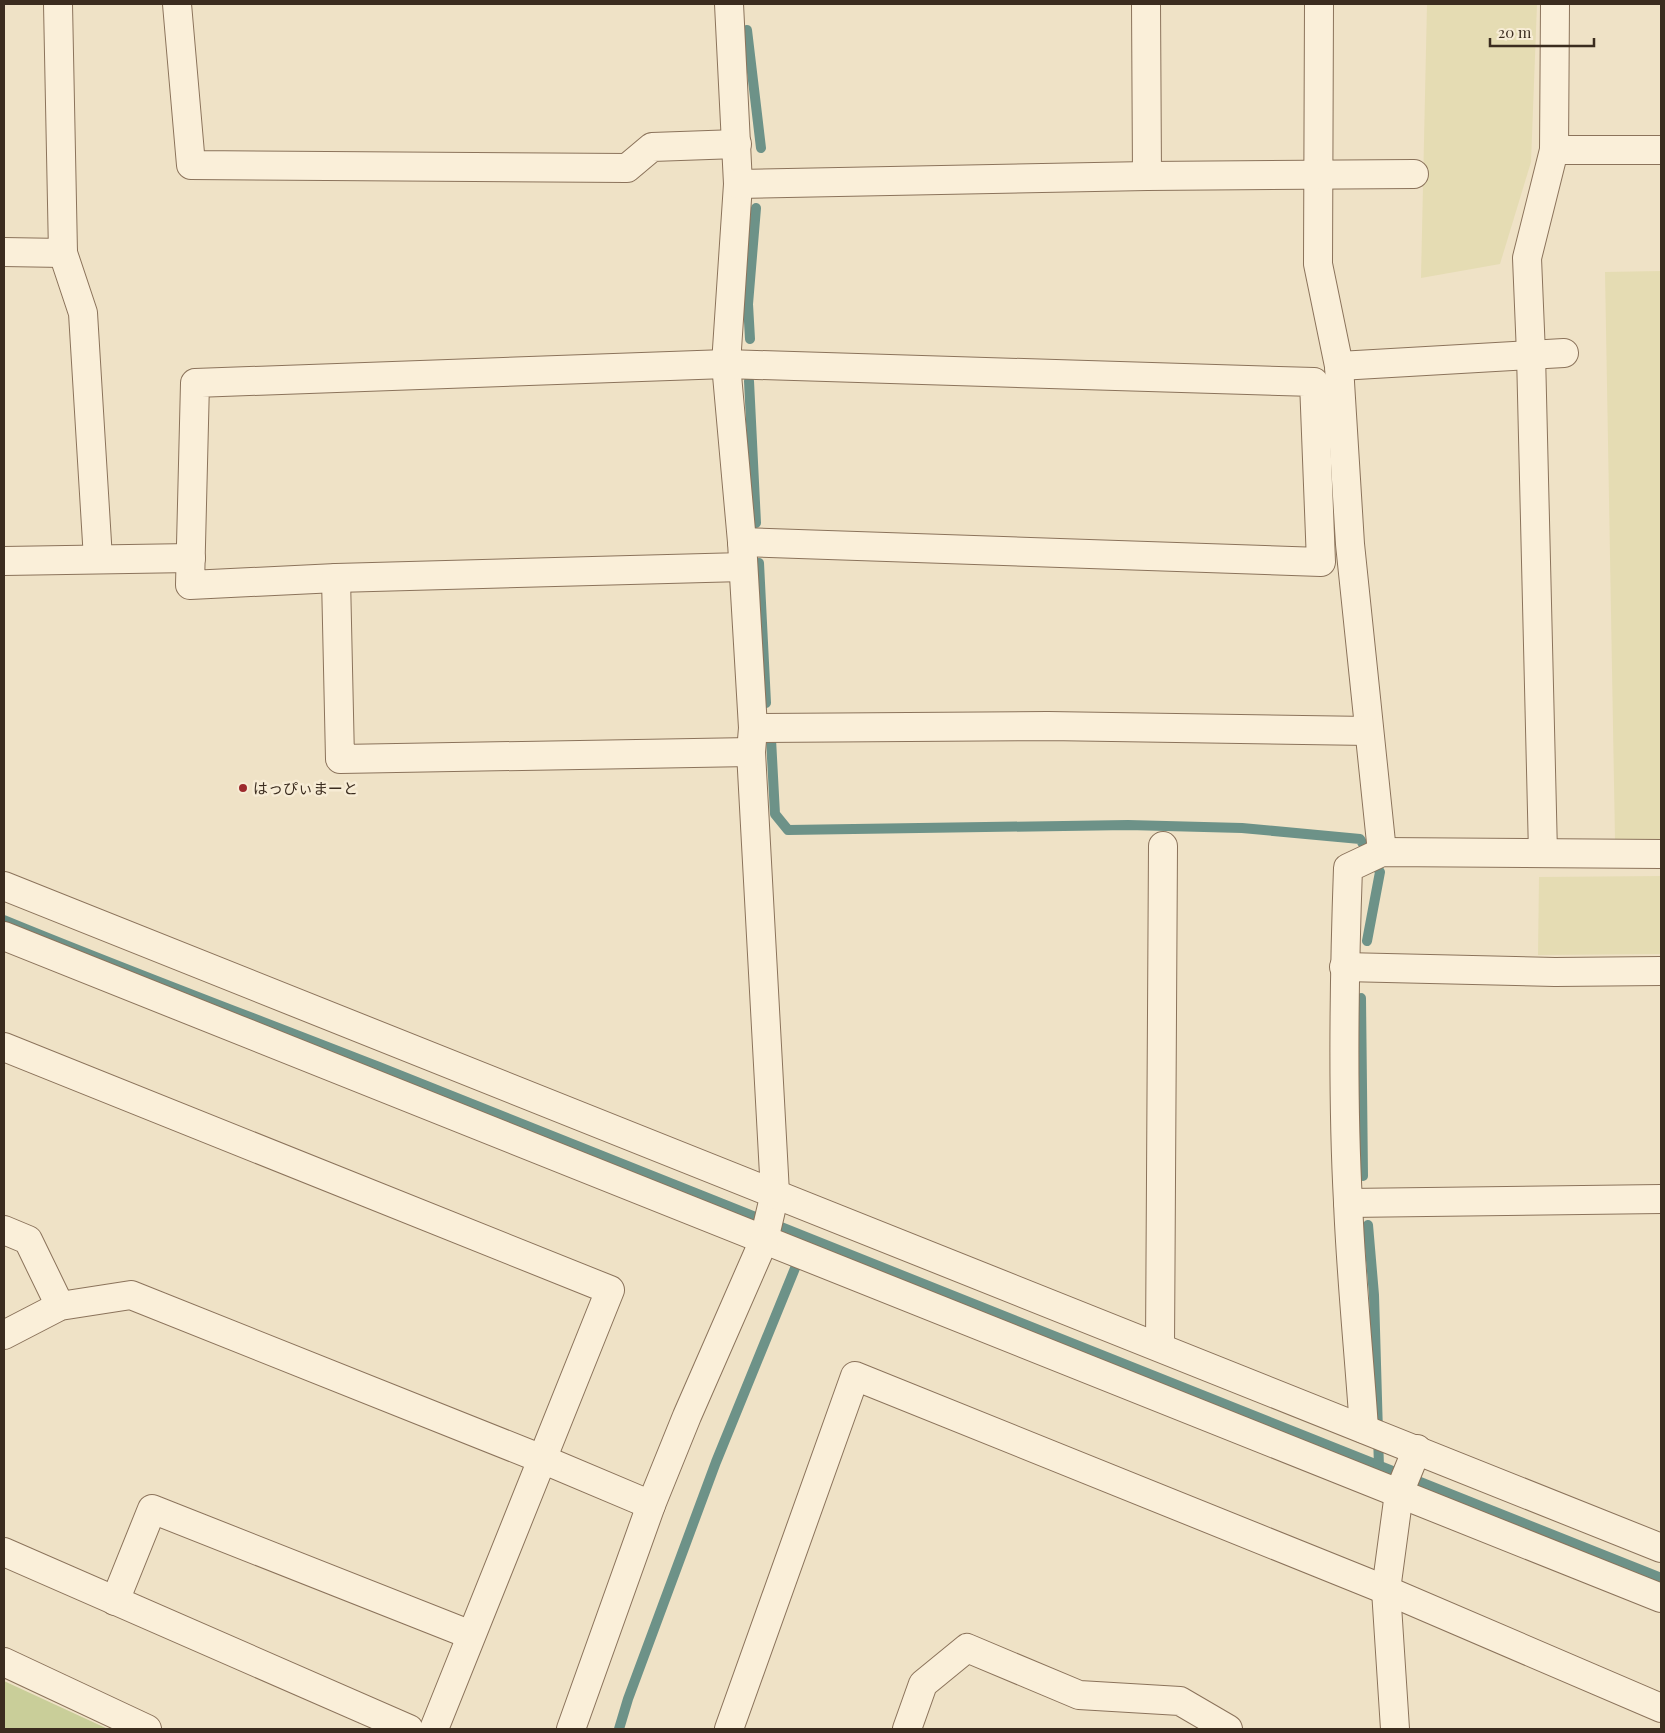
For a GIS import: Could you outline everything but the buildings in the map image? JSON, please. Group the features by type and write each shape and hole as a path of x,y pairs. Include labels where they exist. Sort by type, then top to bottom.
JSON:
{"street":[{"path":"58,4 63,253 83,312 98,559"},
{"path":"177,4 191,165 627,168 652,147 737,144"},
{"path":"571,1729 651,1504 687,1416 764,1240 774,1193 743,554 726,364 738,184 729,4"},
{"path":"1146,4 1147,176"},
{"path":"1319,4 1318,264 1339,366 1350,544 1382,852"},
{"path":"1543,853 1527,258 1554,150 1556,4"},
{"path":"1554,150 1661,150"},
{"path":"738,184 1147,176 1414,174"},
{"path":"4,252 63,253"},
{"path":"1339,366 1564,353"},
{"path":"726,364 1314,382 1321,562 743,554 190,585 195,384 726,364"},
{"path":"4,561 191,558"},
{"path":"336,578 340,759 1048,726 1369,731"},
{"path":"1160,1347 1162,846"},
{"path":"1364,1429 1348,1203 1344,1093 1344,967 1348,868 1382,852 1661,854"},
{"path":"4,886 1661,1548"},
{"path":"4,936 1661,1598"},
{"path":"1344,967 1554,972 1661,971"},
{"path":"4,1046 610,1290 434,1729"},
{"path":"1348,1203 1661,1198"},
{"path":"4,1230 28,1240 60,1306"},
{"path":"4,1335 60,1306 131,1295 651,1504"},
{"path":"729,1729 854,1376 1386,1590 1661,1708"},
{"path":"1395,1729 1386,1590 1398,1493 1417,1449"},
{"path":"115,1601 152,1509 472,1635"},
{"path":"4,1552 409,1729"},
{"path":"908,1729 923,1684 967,1648 1079,1695 1180,1701 1228,1729"},
{"path":"4,1662 147,1729"}],"shaded area":[{"path":"1427,4 1537,4 1531,162 1500,264 1421,278"},
{"path":"1661,271 1661,840 1615,840 1605,272"},
{"path":"1661,876 1661,954 1538,955 1539,877"}],"green space":[{"path":"4,1681 108,1729 4,1729"}],"waterway":[{"path":"747,30 761,148"},
{"path":"750,339 748,304 756,208"},
{"path":"749,381 756,523"},
{"path":"759,563 766,703"},
{"path":"771,739 775,814 788,830 1128,825 1242,828 1360,839 1380,872 1367,941"},
{"path":"4,920 379,1067 1661,1578"},
{"path":"1361,998 1363,1176"},
{"path":"1368,1225 1374,1295 1379,1468"},
{"path":"619,1729 628,1699 716,1462 800,1256"}],"place":[{"name":"はっぴぃまーと","path":"243,788"}]}
